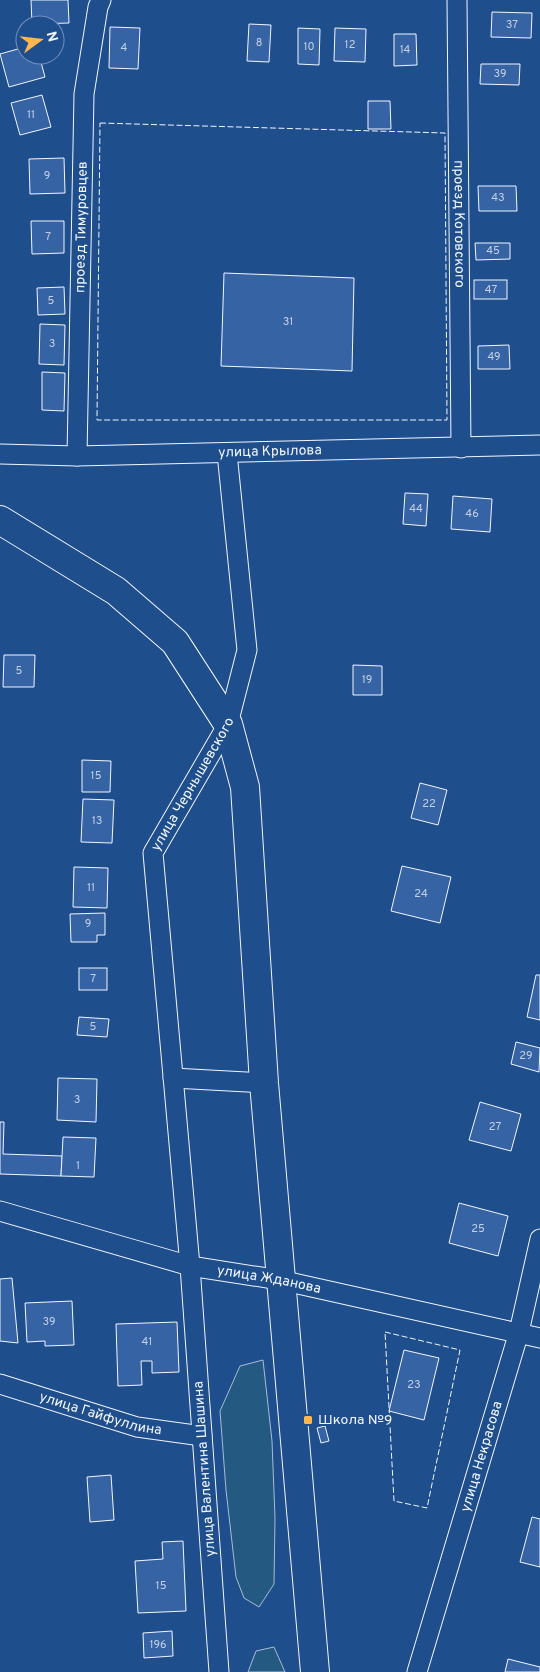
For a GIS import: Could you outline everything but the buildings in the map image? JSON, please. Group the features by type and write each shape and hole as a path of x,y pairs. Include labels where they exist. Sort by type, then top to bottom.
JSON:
{"street":[{"name":"проезд Тимуровцев","path":"77,456 84,94 98,7 101,0"},
{"name":"проезд Котовского","path":"457,0 461,448"},
{"name":"улица Крылова","path":"0,454 77,456 540,445"},
{"name":"улица Чернышевского","path":"190,1266 153,853 228,724 247,650 227,453"},
{"path":"0,520 116,591 176,642 228,724 245,787 264,1082 315,1672"},
{"path":"173,1078 264,1082"},
{"name":"улица Жданова","path":"0,1211 190,1266 280,1280 540,1338"},
{"name":"улица Некрасова","path":"417,1672 519,1332 540,1239"},
{"name":"улица Валентина Шашина","path":"190,1266 220,1672"},
{"name":"улица Гайфуллина","path":"0,1384 136,1427 202,1436"}],"shaded area":[{"path":"263,1360 272,1441 275,1518 274,1584 259,1607 244,1598 236,1577 226,1490 220,1411 240,1366"},
{"path":"274,1647 285,1672 248,1672 256,1651"}],"fence":[{"path":"100,123 445,133 447,420 97,420 100,123"},
{"path":"385,1332 460,1350 427,1508 394,1501 385,1332"}],"place":[{"name":"Школа №9","path":"308,1420"}]}
